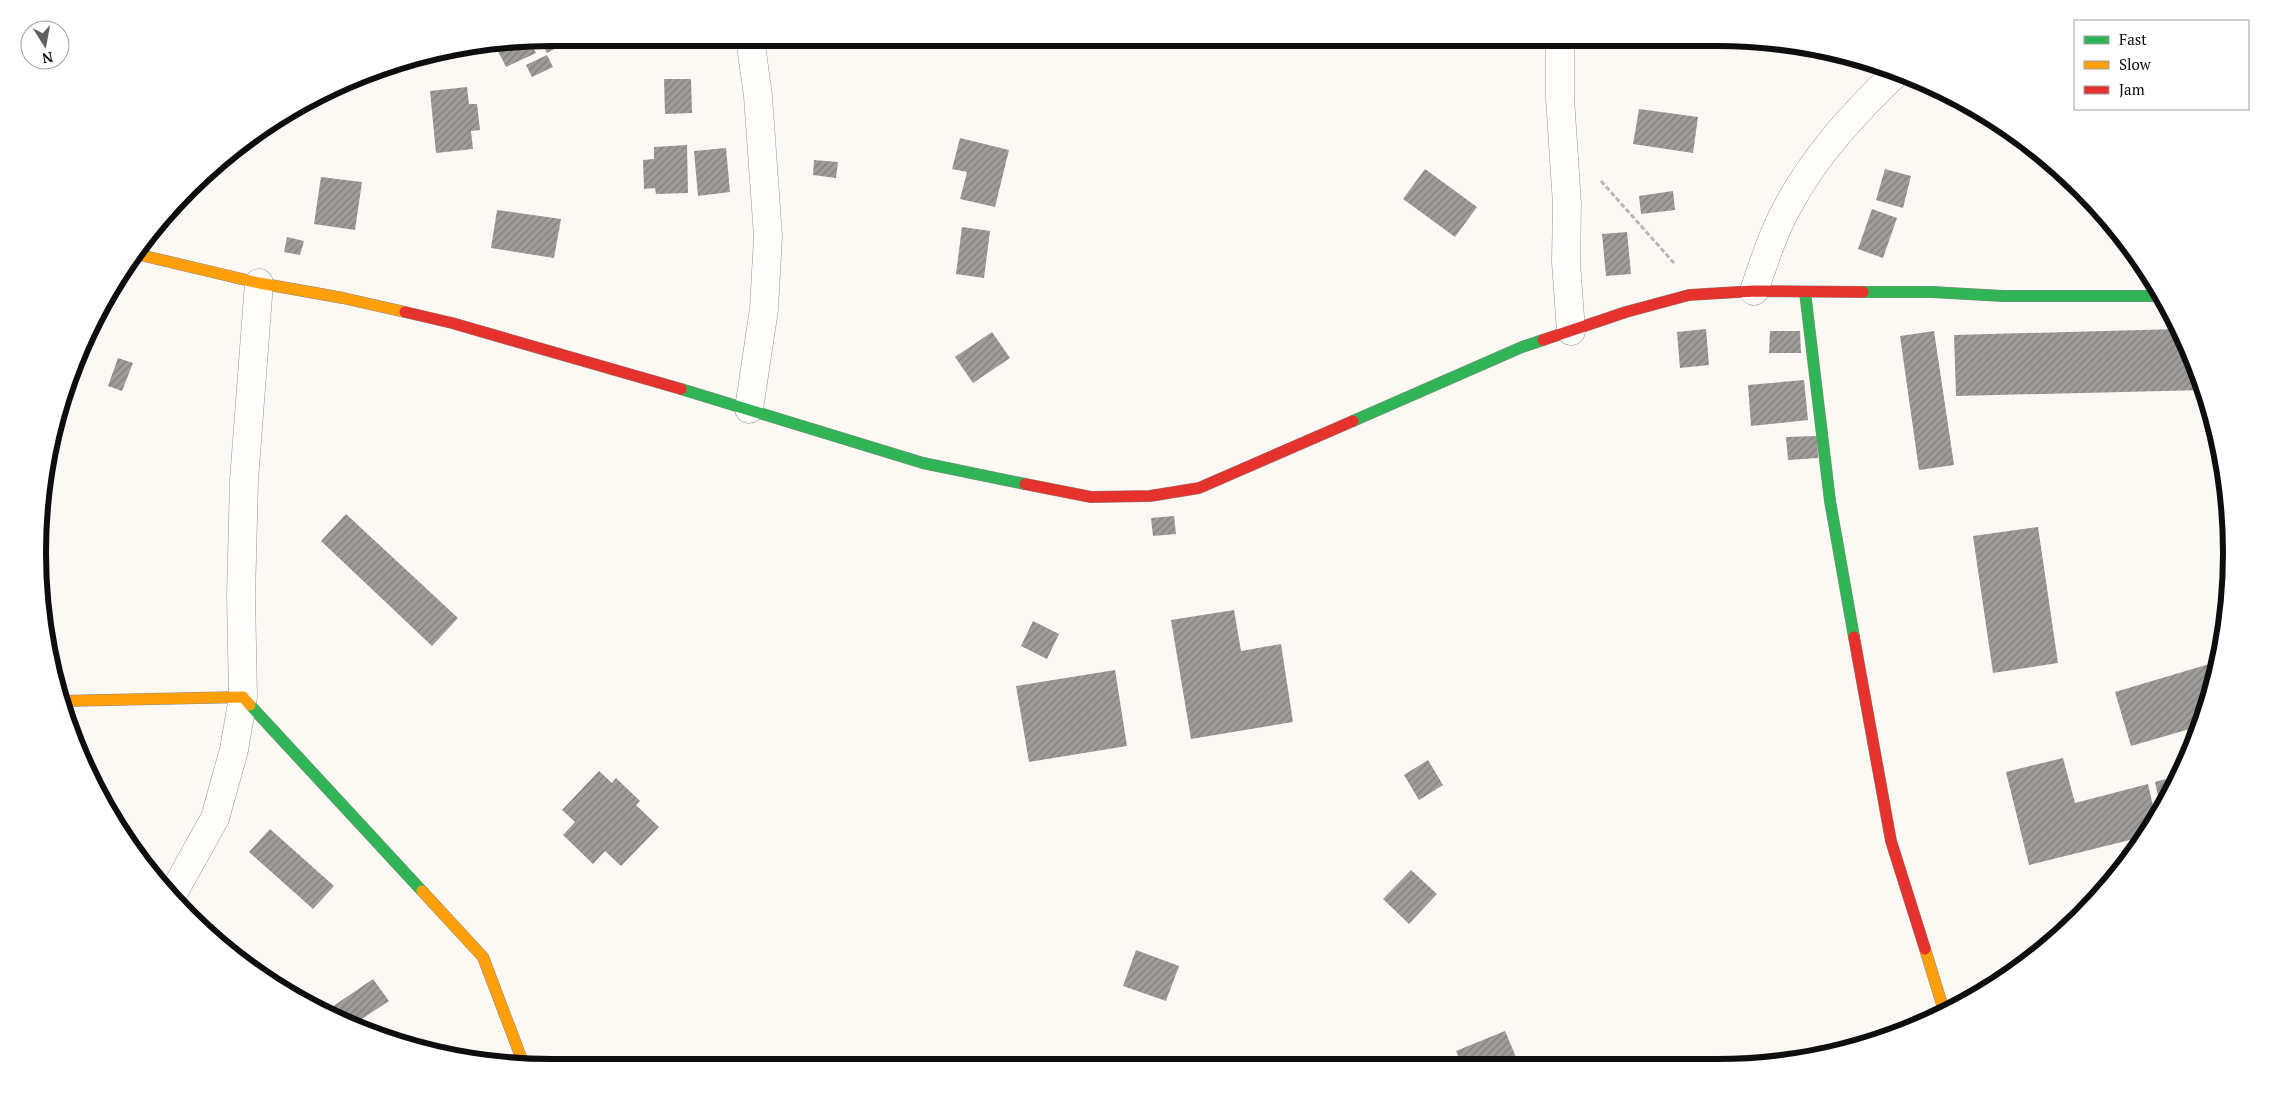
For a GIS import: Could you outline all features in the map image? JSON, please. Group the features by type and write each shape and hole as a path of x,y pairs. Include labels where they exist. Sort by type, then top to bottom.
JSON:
{"street":[{"path":"749,409 764,309 768,236 758,96 751,46"},
{"path":"1560,46 1560,98 1567,204 1566,262 1571,331"},
{"path":"1754,292 1768,248 1788,205 1828,147 1861,106 1891,78"},
{"path":"143,256 259,283 343,298 452,323 749,409 922,463 1091,497 1150,496 1199,488 1522,347 1626,312 1689,295 1754,292 1932,292 2003,296 2153,296"},
{"path":"175,889 215,818 234,750 243,697 241,596 244,480 259,283"},
{"path":"1805,292 1830,501 1884,808 1891,841 1943,1006"},
{"path":"69,701 243,697 482,957 521,1058"}],"path":[{"path":"1598,174 1602,182 1678,267 1689,295"}],"building":[{"path":"544,46 560,46 547,53"},
{"path":"533,47 536,53 506,67 497,50"},
{"path":"547,55 553,67 532,77 526,65"},
{"path":"664,79 691,79 692,113 665,114"},
{"path":"467,87 469,104 477,104 480,130 471,131 473,149 436,153 430,91"},
{"path":"1639,109 1698,117 1693,153 1633,144"},
{"path":"960,138 1009,150 995,207 960,199 967,172 952,169"},
{"path":"687,145 688,193 656,194 655,188 644,189 643,160 654,159 654,147"},
{"path":"726,148 730,192 698,196 694,151"},
{"path":"814,160 838,162 836,178 813,175"},
{"path":"1425,169 1477,207 1455,237 1403,199"},
{"path":"1885,169 1911,176 1903,208 1876,200"},
{"path":"321,177 362,182 355,230 314,224"},
{"path":"1673,191 1675,210 1641,214 1639,196"},
{"path":"1872,209 1897,218 1883,258 1858,249"},
{"path":"497,210 561,219 554,258 491,248"},
{"path":"962,227 990,231 984,278 956,274"},
{"path":"1627,232 1631,274 1606,276 1602,234"},
{"path":"287,237 304,241 300,255 284,252"},
{"path":"1706,329 1709,365 1680,368 1677,332"},
{"path":"2171,329 2196,390 1956,396 1954,335"},
{"path":"1770,331 1800,331 1801,353 1769,353"},
{"path":"1934,331 1954,465 1919,470 1900,336"},
{"path":"992,332 1010,358 973,383 955,357"},
{"path":"118,358 133,363 122,391 108,386"},
{"path":"1804,380 1808,420 1751,426 1748,385"},
{"path":"1817,436 1818,458 1788,460 1786,437"},
{"path":"346,514 458,618 432,646 321,541"},
{"path":"1174,516 1176,534 1153,536 1151,518"},
{"path":"2038,527 2058,663 1993,673 1973,536"},
{"path":"1234,610 1241,651 1281,644 1293,722 1191,739 1171,620"},
{"path":"1033,621 1059,634 1047,659 1021,646"},
{"path":"2210,664 2191,729 2131,746 2115,692"},
{"path":"1115,670 1127,746 1029,762 1016,686"},
{"path":"2063,758 2075,803 2148,784 2154,808 2133,839 2029,865 2006,772"},
{"path":"1428,760 1443,785 1419,800 1404,775"},
{"path":"599,771 612,783 616,778 640,801 636,805 659,827 621,866 605,851 593,864 563,835 575,822 562,810"},
{"path":"2170,778 2159,799 2155,782"},
{"path":"270,829 334,886 313,909 249,852"},
{"path":"1411,870 1437,894 1409,924 1383,899"},
{"path":"1136,950 1179,966 1166,1001 1123,986"},
{"path":"373,979 389,1001 360,1020 331,1008"},
{"path":"1505,1031 1517,1059 1460,1059 1456,1051"}],"traffic: fast":[{"path":"1805,292 1830,501 1854,637"},
{"path":"1863,292 1932,292 2003,296 2153,296"},
{"path":"1353,421 1522,347 1543,340"},
{"path":"681,389 923,463 1025,484"},
{"path":"250,705 422,891"}],"traffic: slow":[{"path":"143,256 259,283 343,298 405,312"},
{"path":"69,701 243,697 250,705"},
{"path":"422,891 483,957 521,1058"},
{"path":"1925,949 1942,1006"}],"traffic: jam":[{"path":"1543,340 1626,312 1689,295 1754,291 1863,292"},
{"path":"405,312 452,323 681,389"},
{"path":"1025,484 1091,497 1150,496 1199,488 1353,421"},
{"path":"1854,637 1891,841 1925,949"}]}
